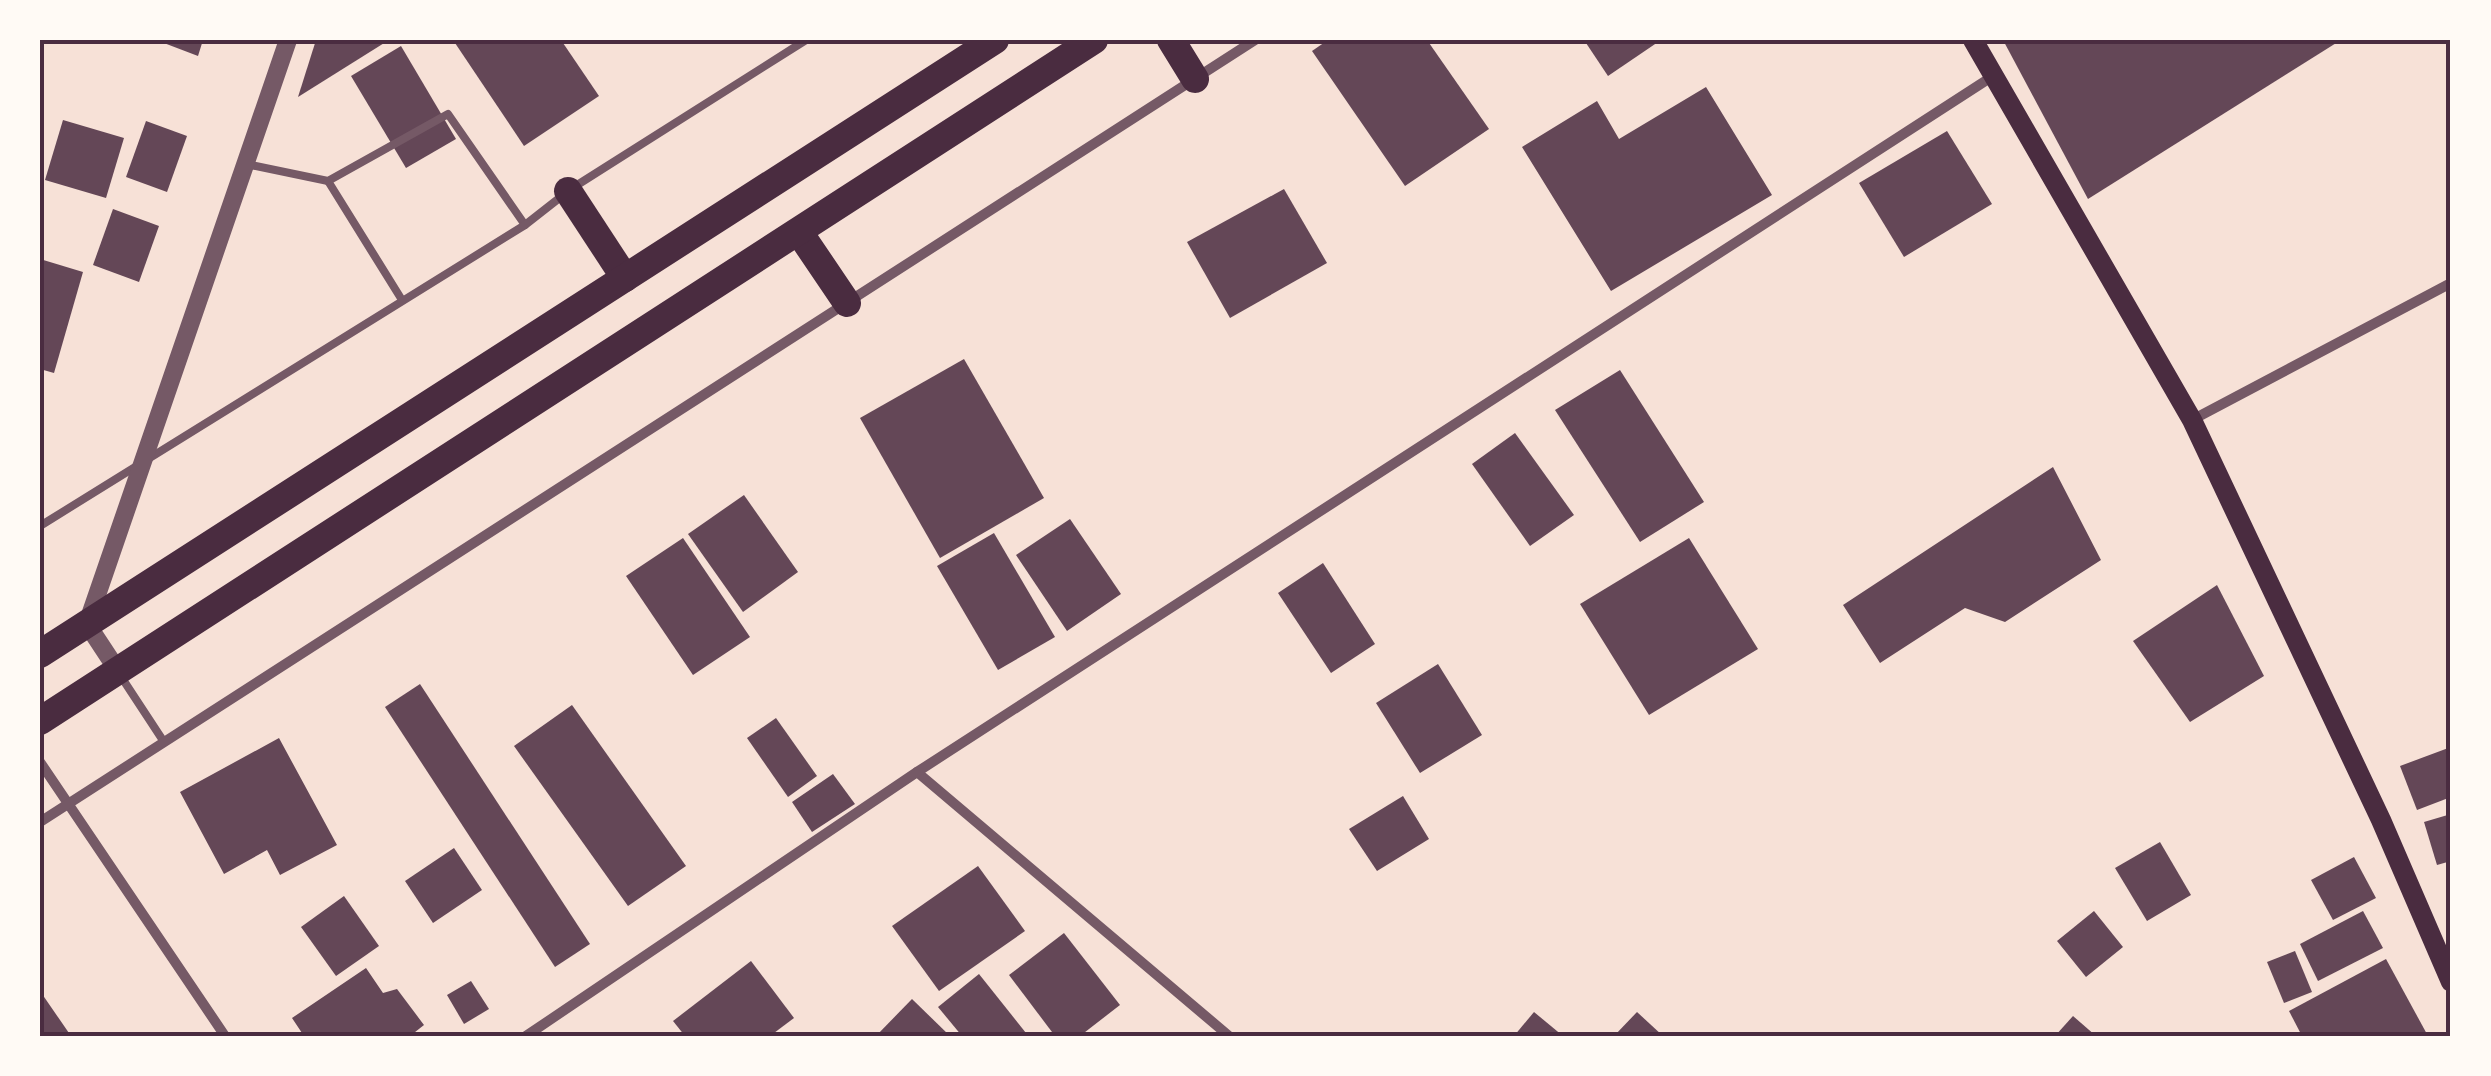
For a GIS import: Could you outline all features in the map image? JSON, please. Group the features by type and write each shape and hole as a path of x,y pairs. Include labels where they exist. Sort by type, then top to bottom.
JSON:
{"highway":[{"path":"40,654 995,40"},
{"path":"40,721 1094,40"},
{"path":"1171,40 1196,79"},
{"path":"568,191 625,278"},
{"path":"798,232 846,303"}],"main road":[{"path":"1973,40 2192,420 2381,820 2451,982"}],"street":[{"path":"118,671 87,624 288,40"},
{"path":"40,822 1255,40"},
{"path":"526,1036 918,772 1994,75"},
{"path":"2192,420 2451,283"},
{"path":"40,762 225,1036"},
{"path":"918,772 1229,1036"}],"lane":[{"path":"40,526 525,225 568,191 806,40"},
{"path":"246,164 328,182 448,114 525,225"},
{"path":"328,182 402,300"},
{"path":"118,671 164,742"}],"building":[{"path":"156,40 203,40 198,56"},
{"path":"316,40 389,40 298,97"},
{"path":"453,40 561,40 599,96 524,146"},
{"path":"1328,40 1427,40 1489,129 1405,186 1312,51"},
{"path":"1584,40 1661,40 1608,76"},
{"path":"2003,40 2341,40 2088,199"},
{"path":"401,46 456,139 406,168 351,76"},
{"path":"1706,87 1772,195 1611,291 1522,147 1597,101 1619,139"},
{"path":"63,120 124,138 106,198 45,180"},
{"path":"146,121 187,136 167,192 126,177"},
{"path":"1947,131 1992,204 1904,257 1859,183"},
{"path":"1284,189 1327,263 1230,318 1187,242"},
{"path":"113,209 159,226 139,282 93,265"},
{"path":"40,259 83,272 54,373 40,369"},
{"path":"964,359 1044,498 940,558 860,418"},
{"path":"1620,370 1704,502 1640,542 1555,410"},
{"path":"1515,433 1574,515 1530,546 1472,464"},
{"path":"2053,467 2101,560 2005,622 1965,608 1880,663 1843,605"},
{"path":"744,495 798,572 743,612 688,534"},
{"path":"1070,519 1121,594 1067,631 1016,555"},
{"path":"994,533 1055,637 998,670 937,566"},
{"path":"683,538 750,637 693,675 626,576"},
{"path":"1689,538 1758,649 1649,715 1580,604"},
{"path":"1323,563 1375,644 1331,673 1278,593"},
{"path":"2217,585 2264,676 2190,722 2133,641"},
{"path":"1438,664 1482,735 1420,773 1376,703"},
{"path":"420,684 590,944 555,967 385,707"},
{"path":"572,705 686,866 628,906 514,746"},
{"path":"776,718 817,776 788,797 747,738"},
{"path":"279,738 337,845 280,875 267,850 224,874 180,792"},
{"path":"2451,747 2451,797 2417,810 2400,766"},
{"path":"833,774 855,804 812,832 792,802"},
{"path":"1403,796 1429,839 1377,871 1349,829"},
{"path":"2451,814 2451,861 2437,865 2424,822"},
{"path":"2160,842 2191,895 2147,921 2115,868"},
{"path":"454,848 482,890 433,923 405,881"},
{"path":"2354,857 2376,898 2333,920 2311,880"},
{"path":"978,866 1025,931 939,991 892,926"},
{"path":"344,896 379,946 336,976 301,927"},
{"path":"2094,911 2123,947 2086,977 2057,941"},
{"path":"2363,911 2383,948 2318,981 2300,944"},
{"path":"1064,933 1120,1005 1080,1036 1055,1036 1009,975"},
{"path":"2295,951 2312,992 2284,1003 2267,962"},
{"path":"2386,959 2428,1036 2302,1036 2289,1011"},
{"path":"751,961 794,1018 770,1036 685,1036 673,1021"},
{"path":"366,968 383,993 397,989 424,1025 410,1036 304,1036 292,1018"},
{"path":"979,974 1026,1033 1022,1036 962,1036 938,1007"},
{"path":"471,981 489,1009 464,1024 447,995"},
{"path":"40,991 71,1036 40,1036"},
{"path":"912,999 950,1036 876,1036"},
{"path":"1534,1012 1563,1036 1514,1036"},
{"path":"1637,1012 1663,1036 1614,1036"},
{"path":"2073,1016 2096,1036 2055,1036"}]}
